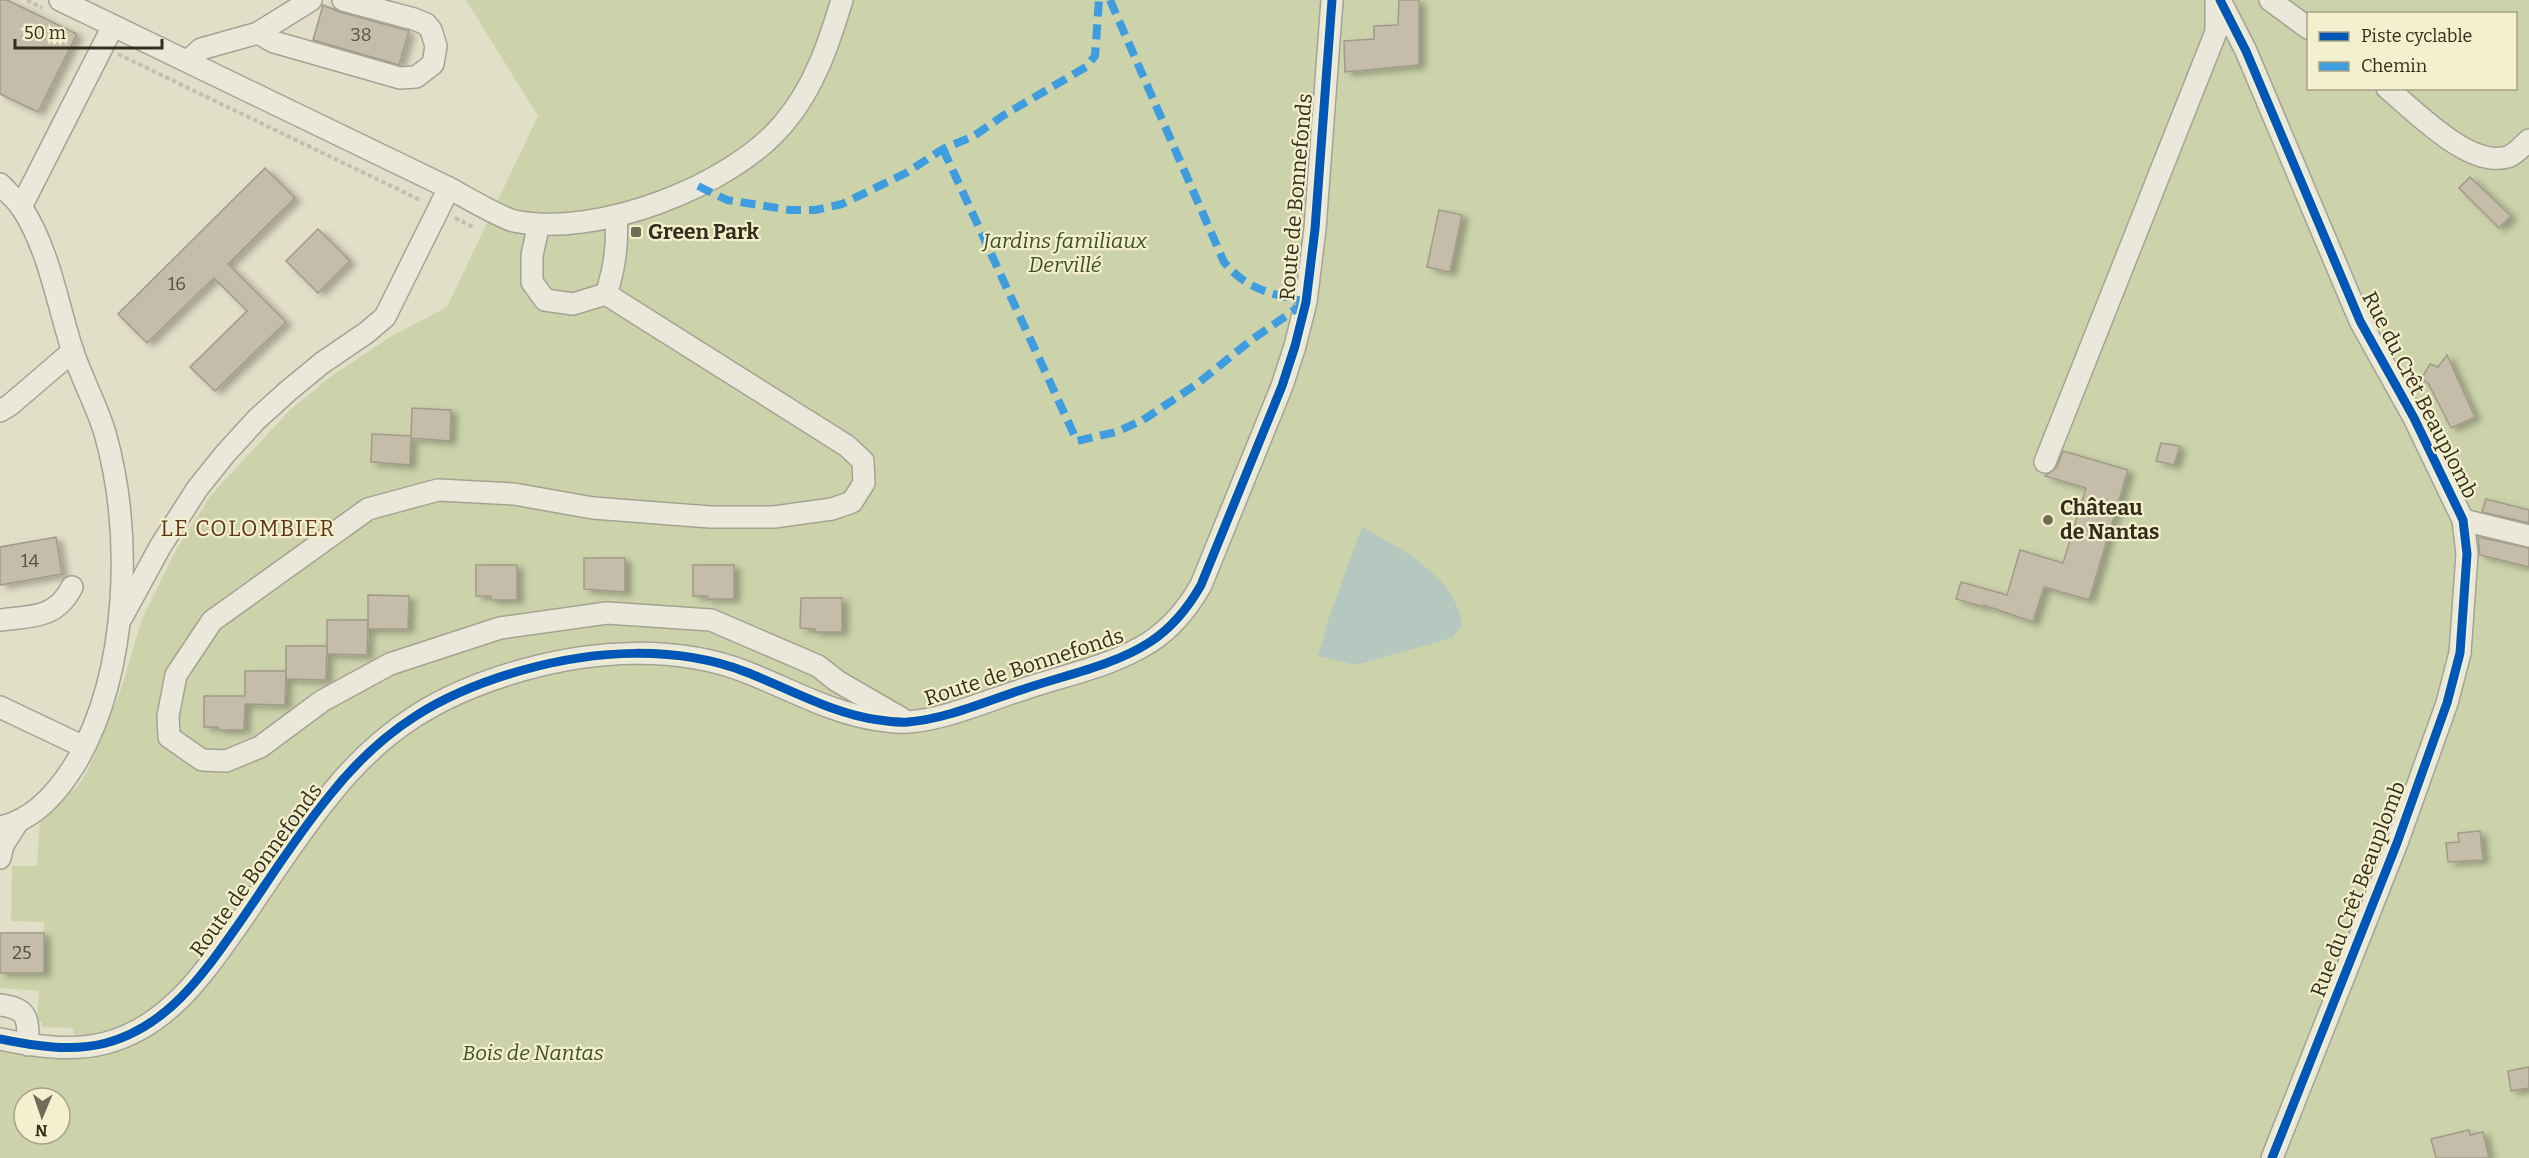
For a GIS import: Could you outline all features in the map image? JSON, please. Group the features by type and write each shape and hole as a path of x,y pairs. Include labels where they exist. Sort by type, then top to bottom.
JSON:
{"street":[{"path":"60,0 511,220 539,224 584,222 616,217 698,186 725,172 755,150 784,124 806,92 829,43 842,0"},
{"path":"188,61 201,49 258,33 311,0"},
{"path":"258,33 274,42 400,78 416,77 433,64 436,55 435,36 426,24 342,0"},
{"name":"Route de Bonnefonds","path":"0,1039 28,1045 62,1047 104,1044 139,1030 170,1009 198,981 330,795 361,760 395,729 424,709 490,679 580,658 667,654 742,671 858,717 907,722 945,715 1120,658 1149,643 1171,627 1189,608 1202,585 1282,386 1295,346 1306,302 1315,230 1332,0"},
{"path":"2045,462 2216,32 2218,0"},
{"name":"Rue du Crêt Beauplomb","path":"2218,0 2246,51 2360,321 2414,418 2463,520 2467,554 2460,653 2447,703 2397,843 2272,1158"},
{"path":"2270,0 2307,27"},
{"path":"21,207 113,26"},
{"path":"2389,90 2460,147 2487,159 2509,157 2529,140"},
{"path":"0,184 21,207 39,242 48,266 73,351 99,416 115,478 121,527 120,619 100,706 84,747 68,775 34,812 8,825 0,858"},
{"path":"120,619 160,547 197,489 225,454 257,419 288,391 385,317 449,188"},
{"path":"606,294 615,268 616,217"},
{"path":"539,224 532,255 532,282 545,300 573,304 606,294 847,446 863,461 864,483 852,502 832,509 774,517 710,517 593,508 514,494 438,490 368,509 212,621 176,675 168,716 169,736 202,760 226,760 260,747 322,701 390,664 500,628 607,614 711,620 818,666 837,681 907,722"},
{"path":"0,411 73,351"},
{"path":"2463,520 2529,536"},
{"path":"0,620 47,614 58,607 72,587"},
{"path":"0,707 84,747"},
{"path":"0,1005 15,1008 24,1013 28,1021 28,1045"}],"green space":[{"path":"466,0 2529,0 2529,1158 0,1158 0,1029 74,1041 73,1028 42,1027 42,1022 37,1021 39,991 0,988 0,973 44,973 44,922 11,921 12,866 37,866 40,815 77,787 89,768 120,692 142,619 176,550 211,495 289,411 330,377 390,337 447,307 538,116"}],"shaded area":[{"path":"1362,527 1393,544 1424,566 1450,592 1458,608 1462,625 1452,638 1356,665 1318,656 1329,617"}],"building":[{"path":"0,0 7,0 77,34 38,112 0,94"},
{"path":"1399,0 1419,0 1419,65 1345,72 1344,41 1374,39 1374,26 1398,25"},
{"path":"323,5 409,31 399,65 313,40"},
{"path":"265,168 295,198 228,264 286,322 215,391 190,367 247,311 214,278 147,343 118,314"},
{"path":"2470,177 2511,216 2499,228 2459,188"},
{"path":"1439,210 1462,215 1450,272 1427,267"},
{"path":"318,229 350,261 318,293 286,261"},
{"path":"2447,355 2475,417 2451,428 2428,383 2421,379 2430,364 2438,367"},
{"path":"412,408 451,410 450,441 411,438 410,465 371,462 372,434 411,436"},
{"path":"2161,443 2180,446 2174,465 2156,461"},
{"path":"2063,451 2128,470 2089,600 2044,587 2033,622 1984,605 1984,607 1956,599 1961,582 2007,595 2020,550 2063,563 2086,488 2045,476 2057,467"},
{"path":"2486,499 2529,510 2529,523 2482,512"},
{"path":"56,537 62,574 0,585 0,547"},
{"path":"2478,537 2529,548 2529,567 2480,555"},
{"path":"584,558 625,558 625,592 584,589"},
{"path":"476,565 517,565 517,600 491,600 491,596 476,596"},
{"path":"693,565 734,565 734,599 707,599 708,596 693,596"},
{"path":"368,595 409,596 408,629 368,629"},
{"path":"801,598 842,598 842,632 815,632 815,629 800,628"},
{"path":"327,620 368,620 367,655 327,654"},
{"path":"286,646 327,646 326,680 286,679"},
{"path":"245,671 286,671 285,705 245,704 244,730 219,730 218,727 204,727 204,696 245,696"},
{"path":"2480,831 2483,860 2448,862 2446,843 2459,842 2458,833"},
{"path":"0,933 44,933 44,973 0,973"},
{"path":"2529,1067 2529,1088 2511,1091 2508,1071"},
{"path":"2469,1130 2470,1135 2483,1132 2489,1158 2436,1158 2431,1139"}],"marked path":[{"path":"698,186 727,200 790,210 815,210 842,204 906,173 943,149 974,136 1004,115 1086,67 1095,56 1099,0"},
{"path":"1110,0 1224,262 1251,285 1306,302"},
{"path":"943,149 1077,441 1116,432 1143,420 1197,384 1250,341 1306,302"}],"cycle path":[{"path":"0,1039 39,1046 66,1048 93,1046 128,1035 167,1011 198,978 318,810 350,771 371,750 416,716 440,702 493,679 550,663 578,658 635,653 692,657 746,672 845,712 879,720 905,722 952,713 1120,658 1150,642 1166,630 1191,602 1201,585 1282,386 1295,346 1306,302 1315,229 1332,0"},
{"path":"2220,0 2246,51 2360,321 2414,418 2463,520 2467,554 2460,653 2447,703 2397,843 2272,1158"}],"place":[{"name":"Green Park","path":"636,232"},
{"name":"Château de Nantas","path":"2048,520"}],"district":[{"name":"LE COLOMBIER","path":"248,528"}],"park label":[{"name":"Jardins familiaux Dervillé","path":"1065,253"},
{"name":"Bois de Nantas","path":"533,1053"}]}
